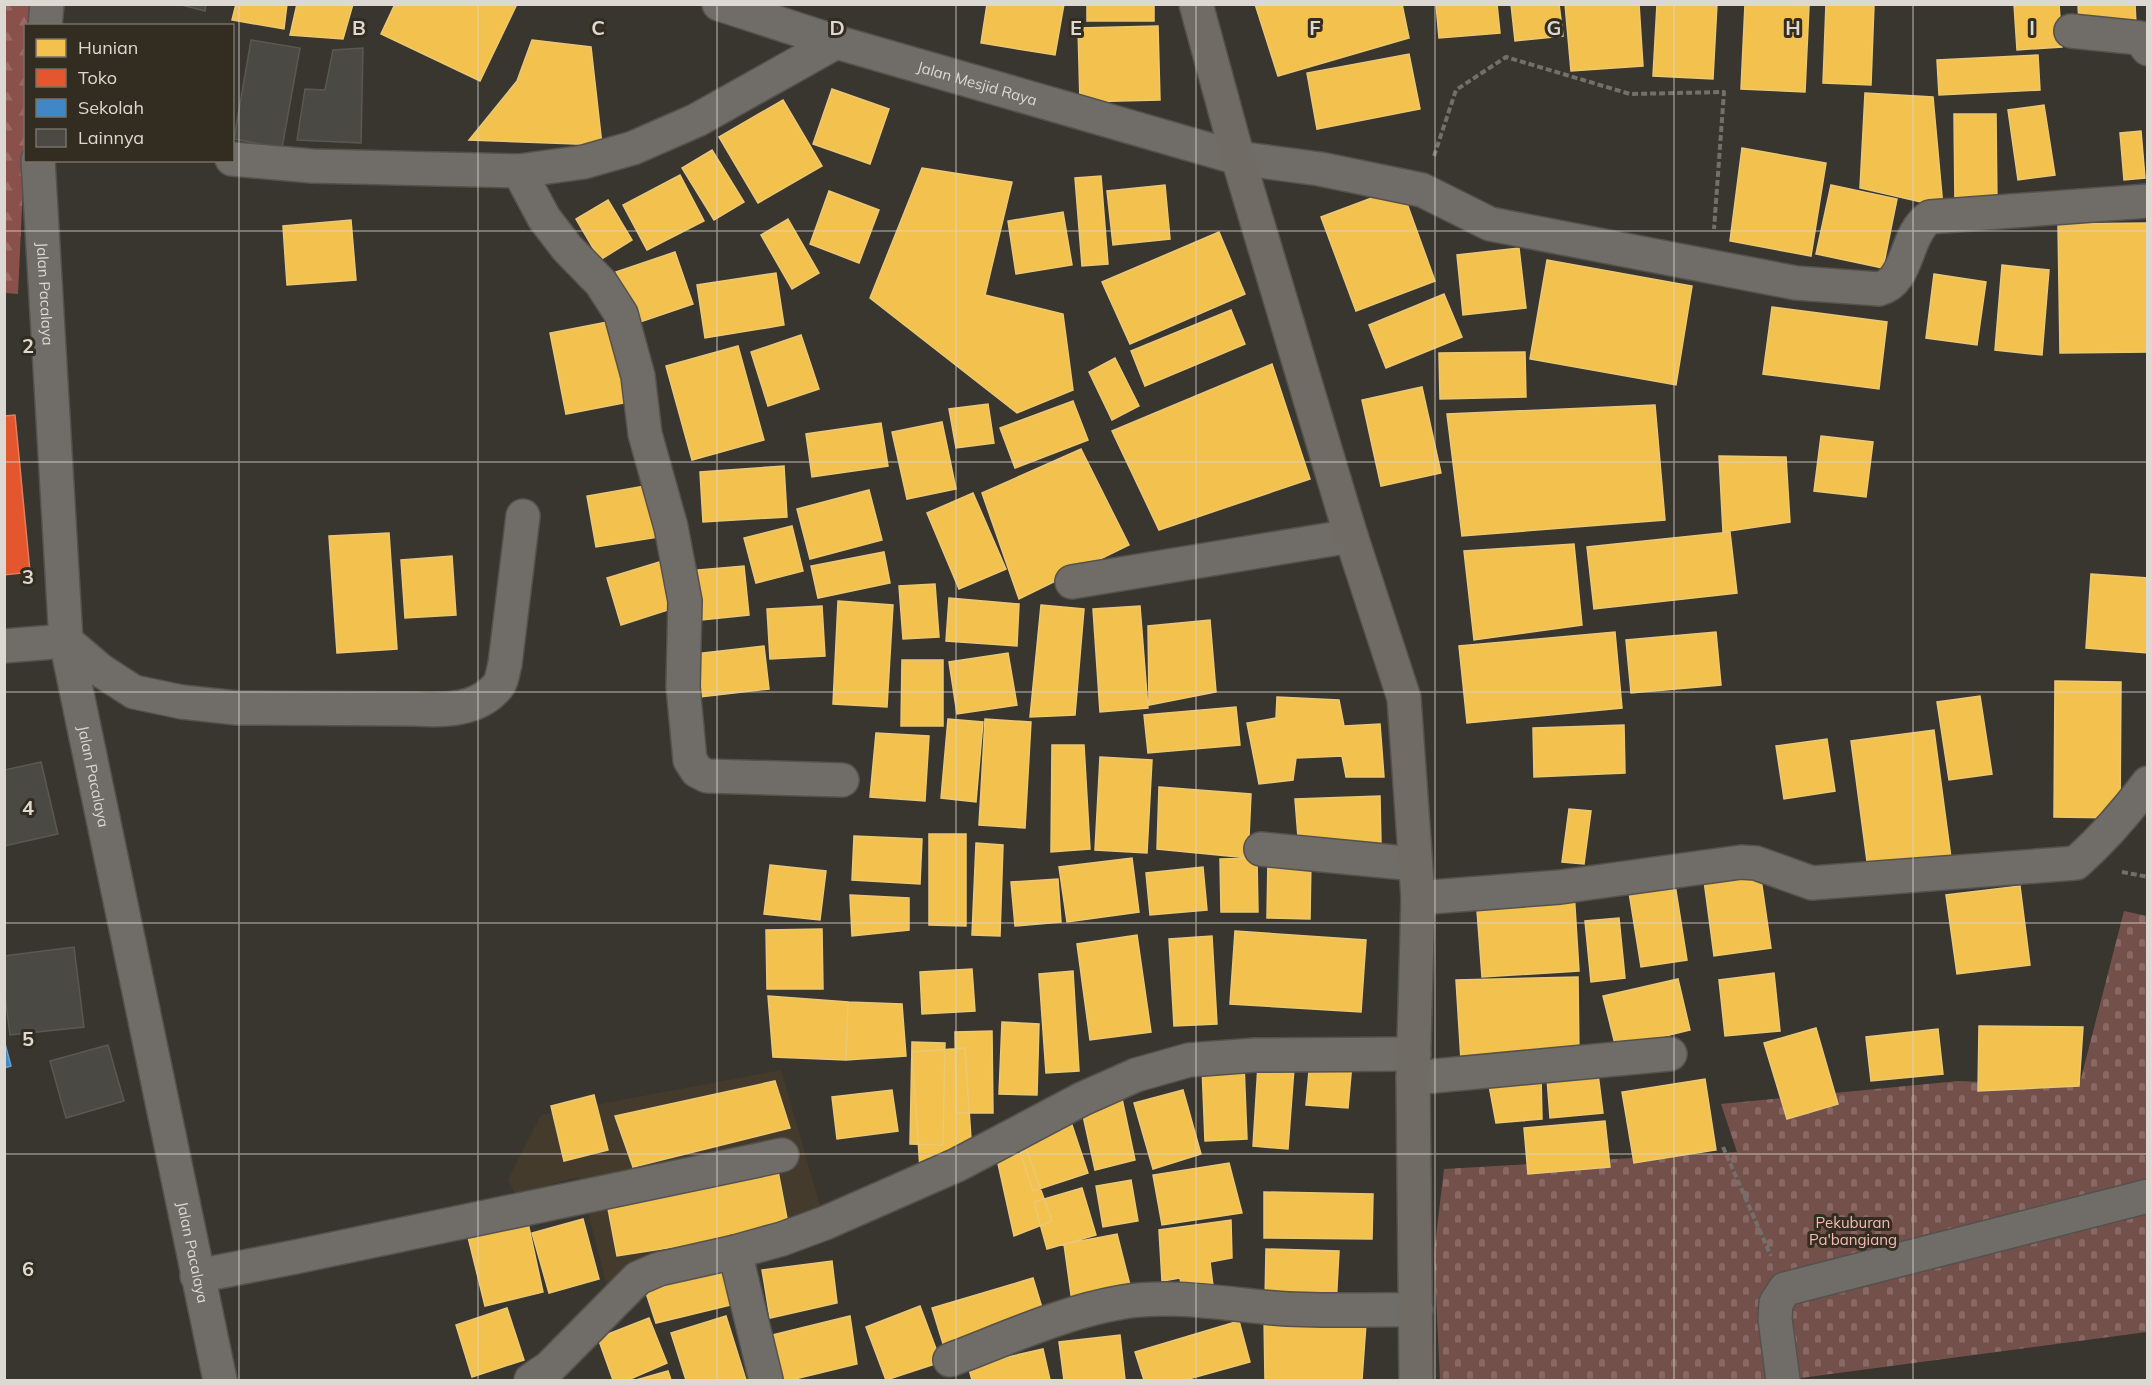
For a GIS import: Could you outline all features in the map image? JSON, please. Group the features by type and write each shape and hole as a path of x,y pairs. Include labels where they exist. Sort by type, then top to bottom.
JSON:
{"main road":[{"path":"1196,4 1238,158 1351,536 1404,698 1418,898 1414,1066 1416,1380"}],"street":[{"path":"45,24 47,4"},
{"name":"Jalan Mesjid Raya","path":"719,4 836,42 1238,158 1320,169 1422,190 1490,224 1796,283 1879,289 1890,286 1896,279 1917,229 1930,217 2148,201"},
{"path":"2071,31 2140,38 2148,49"},
{"path":"234,159 312,166 519,171 584,162 633,148 697,120 836,42"},
{"name":"Jalan Pacalaya","path":"38,162 66,641 220,1380"},
{"path":"519,171 544,218 567,248 601,283 621,314 638,376 645,434 671,527 685,601 682,687 690,760 697,771 707,776 842,780"},
{"path":"4,646 66,641 100,670 134,692 182,702 237,708 443,711 460,708 478,701 498,686 505,664 524,516"},
{"path":"1072,582 1351,536"},
{"path":"1418,898 1560,887 1741,861 1756,863 1812,883 2076,863 2124,816 2148,783"},
{"path":"1261,849 1415,864"},
{"path":"531,1380 550,1367 638,1278 659,1269 782,1239 825,1223 957,1165 1082,1099 1136,1075 1189,1060 1255,1055 1414,1066 1670,1054"},
{"path":"197,1276 782,1155"},
{"path":"1783,1380 1775,1319 1776,1303 1785,1289 2148,1196"},
{"path":"735,1252 766,1380"},
{"path":"950,1360 1067,1316 1124,1302 1160,1300 1276,1308 1416,1310"}],"path":[{"path":"1422,190 1456,90 1506,57 1630,94 1725,92 1712,266"},
{"path":"1723,1147 1785,1289"}],"shaded area":[{"path":"781,1070 828,1234 607,1286 579,1177 515,1194 508,1179 541,1115"}],"green space":[{"path":"5,5 33,5 31,24 24,24 24,162 18,294 5,293"},
{"name":"Pekuburan Pa'bangiang","path":"2124,911 2147,916 2147,1332 1801,1378 1801,1380 1440,1380 1434,1253 1444,1169 1737,1152 1721,1104 1958,1081 2079,1086"}],"building: Hunian":[{"path":"236,4 287,4 284,29 232,20"},
{"path":"297,4 353,4 343,39 290,35"},
{"path":"395,4 517,4 480,81 381,34"},
{"path":"987,4 1064,4 1055,55 981,43"},
{"path":"1087,4 1154,4 1154,21 1087,21"},
{"path":"1255,4 1402,4 1409,38 1278,76"},
{"path":"1436,4 1497,4 1500,33 1439,38"},
{"path":"1511,4 1559,4 1563,36 1515,41"},
{"path":"1565,4 1639,4 1643,66 1571,71"},
{"path":"1657,4 1717,4 1713,79 1653,76"},
{"path":"1745,4 1809,6 1805,92 1741,89"},
{"path":"1826,4 1874,5 1871,85 1823,83"},
{"path":"2014,4 2059,4 2062,47 2017,50"},
{"path":"2078,4 2135,4 2136,24 2079,26"},
{"path":"1158,26 1160,100 1080,102 1078,28"},
{"path":"532,40 591,47 602,145 469,140 517,81"},
{"path":"1409,54 1420,109 1317,129 1307,73"},
{"path":"2038,55 2040,90 1939,95 1937,60"},
{"path":"832,89 889,109 870,164 813,144"},
{"path":"1865,93 1933,97 1943,207 1860,188"},
{"path":"783,100 822,166 758,203 719,137"},
{"path":"2044,105 2055,175 2018,180 2008,110"},
{"path":"1954,114 1996,114 1997,204 1955,204"},
{"path":"2141,131 2145,178 2124,180 2120,133"},
{"path":"1742,148 1826,163 1811,256 1730,241"},
{"path":"712,150 744,202 714,220 682,168"},
{"path":"922,168 1012,182 985,295 1063,314 1073,390 1017,413 870,298"},
{"path":"680,175 704,221 647,250 623,205"},
{"path":"1101,176 1108,264 1082,266 1075,178"},
{"path":"1165,185 1170,239 1113,245 1107,191"},
{"path":"1831,185 1897,199 1883,268 1816,254"},
{"path":"1401,187 1435,281 1356,311 1321,217"},
{"path":"829,191 879,210 859,263 810,244"},
{"path":"608,200 632,240 600,260 576,219"},
{"path":"1063,212 1072,265 1016,274 1008,221"},
{"path":"788,219 819,273 792,289 761,235"},
{"path":"351,220 356,280 287,285 283,226"},
{"path":"2148,223 2148,352 2060,353 2058,224"},
{"path":"1219,232 1245,294 1130,344 1102,282"},
{"path":"1519,248 1526,308 1463,315 1457,255"},
{"path":"675,252 693,304 634,324 616,272"},
{"path":"1547,260 1692,286 1676,385 1530,359"},
{"path":"2002,265 2049,270 2042,355 1995,350"},
{"path":"776,273 784,325 705,338 697,285"},
{"path":"1934,274 1986,282 1977,345 1926,338"},
{"path":"1444,294 1462,337 1386,368 1369,325"},
{"path":"1772,307 1887,322 1879,389 1763,374"},
{"path":"1231,310 1245,344 1145,386 1131,351"},
{"path":"613,321 629,402 566,414 550,333"},
{"path":"801,335 819,389 768,406 751,352"},
{"path":"738,346 764,440 692,460 666,366"},
{"path":"1525,352 1526,397 1440,399 1439,353"},
{"path":"1115,358 1139,406 1112,420 1089,372"},
{"path":"1272,364 1310,479 1159,530 1112,431"},
{"path":"1422,387 1441,473 1381,486 1362,400"},
{"path":"1073,401 1088,440 1015,468 1000,428"},
{"path":"988,404 994,443 956,448 949,409"},
{"path":"1655,405 1665,520 1462,536 1447,414"},
{"path":"942,422 956,489 907,499 892,432"},
{"path":"881,423 888,466 812,477 806,434"},
{"path":"1821,436 1873,442 1866,497 1814,491"},
{"path":"1081,449 1129,545 1019,599 982,493"},
{"path":"1719,456 1786,457 1790,522 1723,532"},
{"path":"784,466 787,517 703,522 700,472"},
{"path":"650,485 659,537 596,547 587,496"},
{"path":"869,490 882,540 810,559 797,509"},
{"path":"973,493 1006,569 959,589 927,513"},
{"path":"792,526 803,571 756,583 744,538"},
{"path":"1730,532 1737,593 1594,609 1587,547"},
{"path":"389,533 397,649 337,653 329,536"},
{"path":"1574,544 1582,625 1474,640 1464,551"},
{"path":"884,552 890,583 818,598 811,566"},
{"path":"452,556 456,615 405,618 401,560"},
{"path":"666,560 680,606 621,625 607,578"},
{"path":"744,566 749,615 692,621 687,571"},
{"path":"2091,574 2148,578 2148,653 2086,648"},
{"path":"935,584 939,637 903,639 899,586"},
{"path":"949,598 1019,604 1017,646 946,641"},
{"path":"838,601 893,605 887,707 833,704"},
{"path":"1041,605 1084,609 1075,715 1030,717"},
{"path":"822,606 825,656 770,659 767,609"},
{"path":"1140,606 1148,708 1100,712 1093,609"},
{"path":"1210,620 1216,692 1149,705 1148,626"},
{"path":"1615,632 1622,708 1467,723 1459,646"},
{"path":"1716,632 1721,685 1631,693 1626,640"},
{"path":"764,646 769,689 700,697 695,654"},
{"path":"1008,653 1017,705 957,714 949,662"},
{"path":"902,660 943,660 943,726 901,726"},
{"path":"2055,681 2121,682 2120,818 2054,817"},
{"path":"1980,696 1992,774 1949,780 1937,702"},
{"path":"1277,697 1339,700 1344,726 1380,724 1384,777 1346,777 1342,756 1296,758 1293,780 1259,784 1247,723 1276,718"},
{"path":"1236,707 1240,745 1148,753 1144,715"},
{"path":"948,719 983,722 976,802 941,798"},
{"path":"985,719 1031,722 1025,828 979,825"},
{"path":"1624,725 1625,773 1534,777 1533,728"},
{"path":"1934,730 1951,858 1868,869 1851,741"},
{"path":"876,733 929,736 925,801 870,797"},
{"path":"1827,739 1835,791 1784,799 1776,746"},
{"path":"1052,745 1084,745 1090,849 1051,852"},
{"path":"1100,757 1152,760 1147,853 1095,850"},
{"path":"1159,787 1251,794 1248,858 1157,849"},
{"path":"1380,796 1381,844 1298,837 1295,799"},
{"path":"1569,809 1591,811 1584,864 1562,862"},
{"path":"929,834 966,834 966,926 929,925"},
{"path":"854,836 922,839 920,884 852,880"},
{"path":"976,843 1003,845 1000,936 972,935"},
{"path":"1132,858 1139,912 1067,922 1059,867"},
{"path":"1257,858 1258,912 1221,912 1220,859"},
{"path":"1268,858 1311,859 1310,919 1267,918"},
{"path":"770,865 826,871 820,920 764,914"},
{"path":"1759,865 1771,948 1714,956 1703,873"},
{"path":"1203,867 1207,910 1150,915 1146,873"},
{"path":"1674,878 1687,960 1641,967 1628,886"},
{"path":"1058,879 1061,922 1015,926 1011,882"},
{"path":"2020,886 2030,965 1957,974 1946,895"},
{"path":"1574,891 1579,971 1482,977 1476,897"},
{"path":"850,895 909,898 909,930 852,936"},
{"path":"1619,918 1625,978 1591,982 1585,921"},
{"path":"822,929 823,989 767,989 766,930"},
{"path":"1235,931 1366,940 1361,1012 1230,1004"},
{"path":"1137,935 1151,1032 1090,1040 1077,944"},
{"path":"1212,936 1217,1024 1174,1026 1169,939"},
{"path":"972,969 975,1011 922,1014 920,972"},
{"path":"1073,971 1079,1071 1046,1073 1039,974"},
{"path":"1774,973 1780,1031 1725,1036 1719,980"},
{"path":"1578,977 1579,1056 1461,1060 1456,980"},
{"path":"1678,979 1690,1030 1616,1048 1603,996"},
{"path":"768,996 848,1002 846,1060 773,1057"},
{"path":"848,1002 902,1004 906,1056 846,1060"},
{"path":"1002,1022 1039,1024 1037,1095 999,1094"},
{"path":"1979,1026 2083,1027 2079,1086 1978,1091"},
{"path":"1816,1028 1838,1104 1787,1119 1764,1043"},
{"path":"1938,1029 1943,1074 1871,1081 1866,1037"},
{"path":"992,1031 993,1113 956,1113 955,1032"},
{"path":"912,1042 945,1043 943,1145 910,1144"},
{"path":"965,1048 971,1139 920,1169 912,1052"},
{"path":"1310,1060 1352,1063 1348,1108 1306,1105"},
{"path":"1244,1064 1247,1139 1205,1141 1202,1066"},
{"path":"1258,1065 1294,1068 1288,1149 1253,1146"},
{"path":"1598,1074 1603,1113 1550,1118 1547,1078"},
{"path":"1541,1076 1542,1119 1496,1123 1488,1080"},
{"path":"1705,1079 1716,1150 1634,1163 1622,1092"},
{"path":"775,1081 790,1128 633,1167 615,1116"},
{"path":"892,1090 898,1131 837,1139 832,1097"},
{"path":"1183,1090 1201,1154 1153,1169 1134,1103"},
{"path":"1121,1094 1135,1160 1095,1170 1080,1102"},
{"path":"594,1095 608,1150 564,1161 551,1106"},
{"path":"1070,1119 1088,1173 1033,1191 1015,1137"},
{"path":"1605,1121 1610,1167 1528,1174 1524,1128"},
{"path":"1027,1151 1052,1221 1014,1236 997,1159"},
{"path":"1229,1163 1242,1213 1162,1225 1153,1175"},
{"path":"777,1166 789,1229 617,1256 606,1198"},
{"path":"1131,1180 1138,1221 1103,1227 1096,1186"},
{"path":"1082,1188 1096,1235 1047,1249 1034,1202"},
{"path":"1264,1192 1373,1194 1372,1239 1264,1238"},
{"path":"583,1219 599,1279 549,1293 532,1233"},
{"path":"1231,1220 1232,1258 1210,1262 1213,1286 1183,1294 1180,1278 1162,1281 1159,1230"},
{"path":"528,1223 543,1292 485,1306 468,1237"},
{"path":"1117,1234 1132,1293 1072,1302 1064,1244"},
{"path":"1266,1249 1339,1251 1336,1306 1265,1302"},
{"path":"832,1261 837,1303 770,1318 762,1270"},
{"path":"728,1267 739,1303 656,1323 645,1290"},
{"path":"1033,1278 1046,1321 945,1350 932,1308"},
{"path":"920,1306 941,1362 886,1380 866,1327"},
{"path":"507,1308 524,1360 472,1377 456,1325"},
{"path":"726,1316 746,1380 686,1380 671,1333"},
{"path":"850,1316 857,1364 791,1380 775,1380 764,1337"},
{"path":"1264,1317 1366,1323 1362,1380 1265,1380"},
{"path":"649,1318 667,1363 628,1380 613,1380 598,1338"},
{"path":"1239,1321 1250,1362 1185,1380 1144,1380 1135,1352"},
{"path":"1120,1335 1125,1380 1064,1380 1059,1342"},
{"path":"1043,1349 1050,1380 972,1380 968,1366"},
{"path":"668,1371 671,1380 636,1380"}],"building: Toko":[{"path":"15,415 30,572 4,575 4,416"}],"building: Sekolah":[{"path":"4,1040 11,1066 4,1068"}],"building: Lainnya":[{"path":"178,4 206,4 205,11"},
{"path":"251,40 300,48 282,148 234,139"},
{"path":"363,48 361,143 297,140 305,89 325,90 333,50"},
{"path":"41,762 58,834 4,846 4,770"},
{"path":"74,947 84,1027 10,1035 4,989 4,956"},
{"path":"108,1045 124,1101 66,1118 50,1061"}]}
